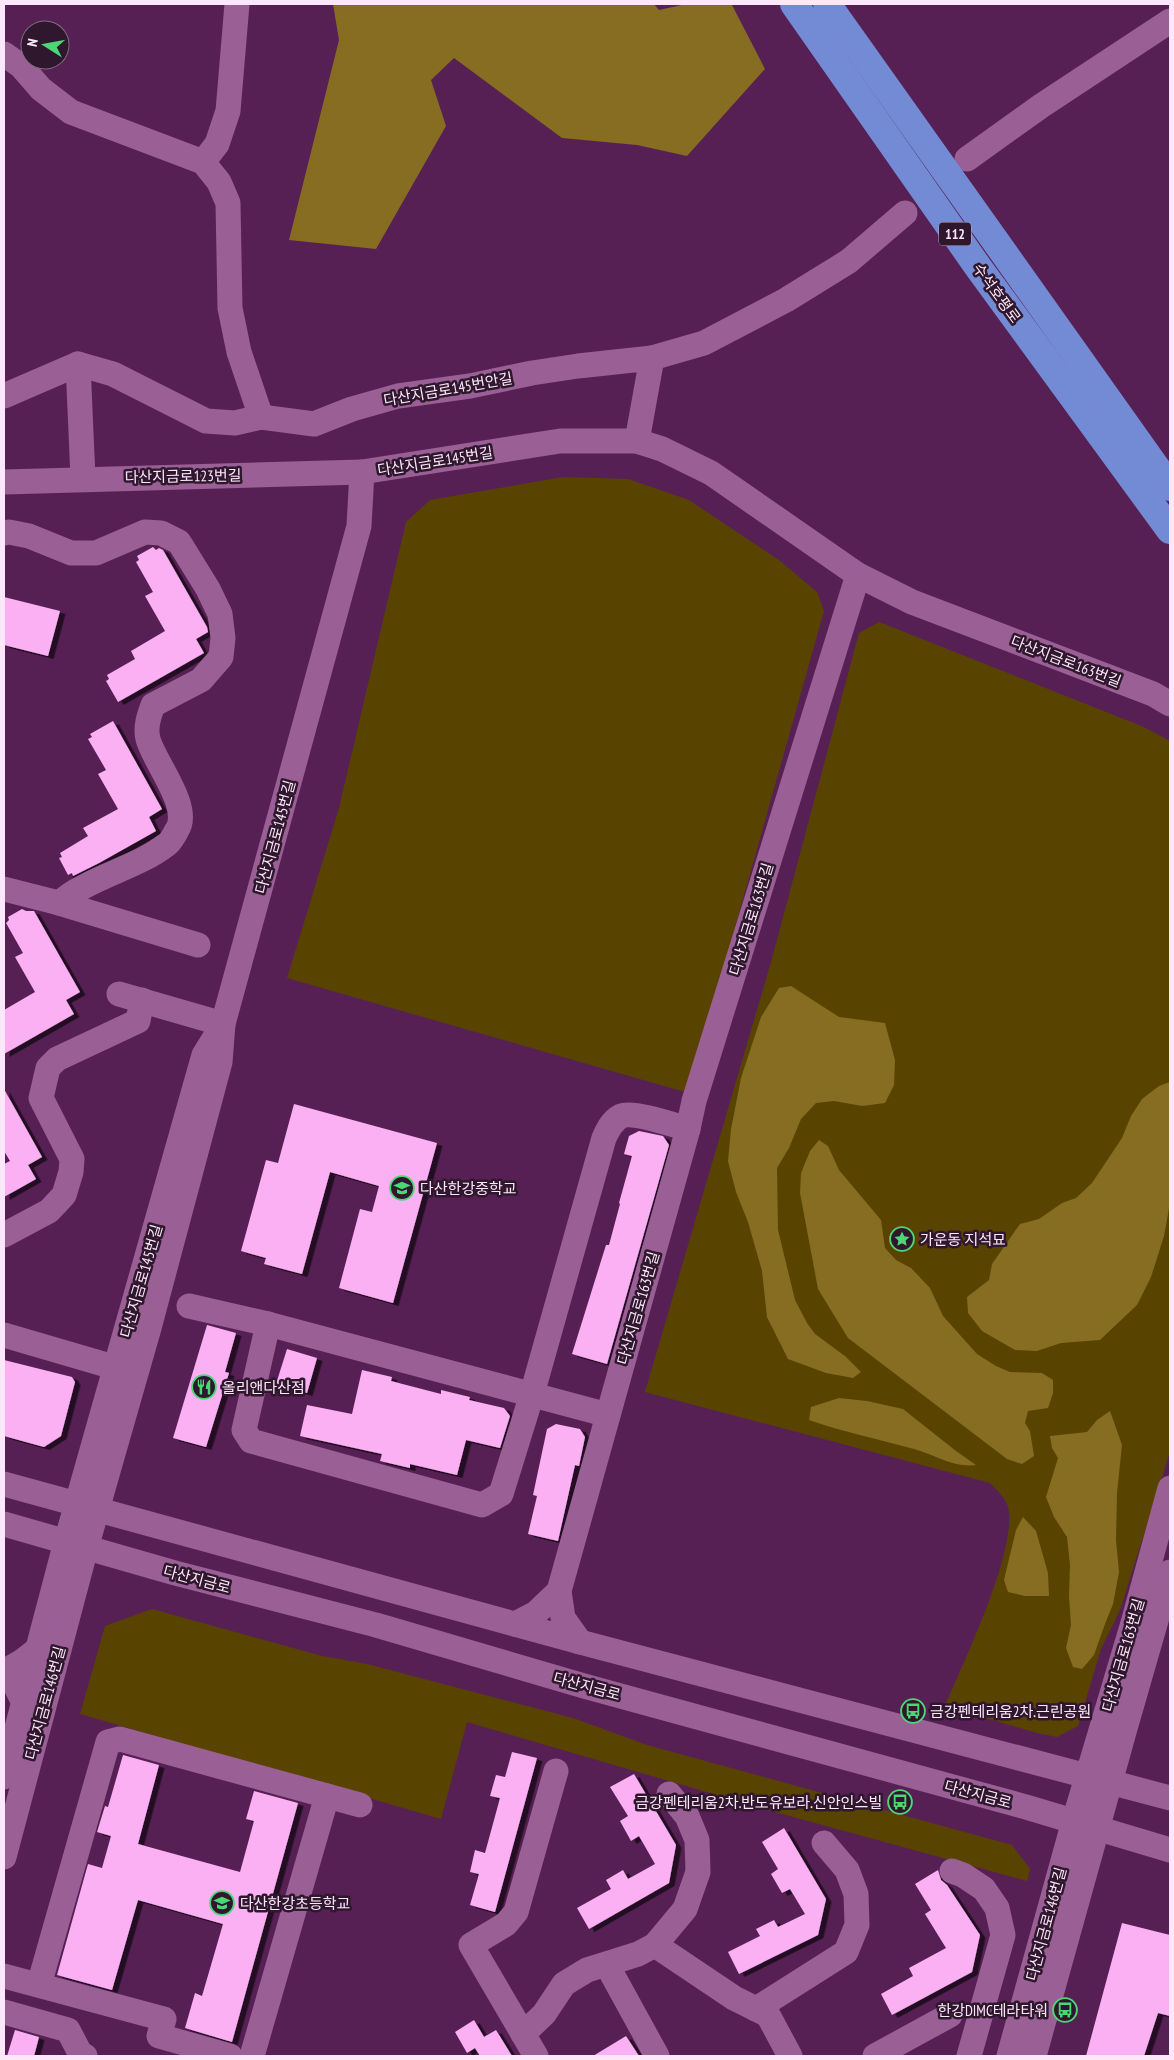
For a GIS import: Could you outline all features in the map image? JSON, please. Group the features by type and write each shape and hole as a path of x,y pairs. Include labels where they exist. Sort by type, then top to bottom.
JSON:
{"highway":[{"name":"수석호평로","path":"794,4 978,267 1170,530"},
{"name":"수석호평로","path":"827,4 1170,487"}],"street":[{"path":"203,162 218,144 228,111 238,4"},
{"path":"967,159 1042,106 1170,22"},
{"path":"4,54 20,66 41,89 71,112 203,162 219,182 228,203 230,308 239,352 262,417"},
{"name":"다산지금로145번안길","path":"78,364 113,374 206,421 234,423 262,417 314,424 352,409 398,396 470,386 578,366 652,358 704,343 786,300 849,261 905,213"},
{"path":"637,441 652,358"},
{"path":"4,396 78,364 83,478"},
{"name":"다산지금로145번길","path":"76,1545 87,1506 149,1328 220,1062 223,1024 358,526 362,472 560,441 637,441 662,449 711,473 858,576"},
{"name":"다산지금로123번길","path":"4,482 83,478 362,472"},
{"path":"4,533 9,532 29,536 71,553 96,553 145,532 161,533 178,542 208,589 220,614 223,638 221,657 201,680 153,705 148,718 147,736 152,753 175,793 179,812 179,827 168,844 146,857 78,890 59,903"},
{"name":"다산지금로163번길","path":"558,1591 697,1092 858,576 912,602 1153,694 1170,704"},
{"path":"4,889 59,903 198,945"},
{"path":"4,1235 49,1211 64,1195 71,1172 72,1159 41,1098 48,1068 57,1059 138,1021 130,997 223,1024"},
{"name":"다산지금로145번길","path":"87,1506 116,1368 204,1055 223,1024"},
{"path":"268,1324 244,1430 251,1441 482,1505 501,1494 532,1394 604,1138 612,1122 623,1115 633,1115 688,1129"},
{"path":"161,1282 189,1306 268,1324 608,1415"},
{"path":"149,1328 169,1314 189,1306"},
{"path":"4,1335 116,1368"},
{"path":"4,1484 580,1642 1170,1798"},
{"name":"다산지금로163번길","path":"1098,1828 1099,1780 1170,1488"},
{"name":"다산지금로","path":"4,1524 376,1625 584,1686 1074,1821 1170,1850"},
{"name":"다산지금로146번길","path":"4,1777 39,1648 76,1545"},
{"name":"다산지금로146번길","path":"4,1857 76,1545"},
{"name":"다산지금로163번길","path":"1074,1821 1099,1780 1167,1597 1170,1572"},
{"path":"514,1624 536,1613 558,1591"},
{"path":"558,1591 564,1618 580,1642"},
{"path":"24,1703 16,1685 4,1671 21,1662 39,1648"},
{"path":"39,1985 108,1742 120,1739 360,1805"},
{"path":"536,2056 471,1945 506,1924 516,1912 556,1770"},
{"path":"523,2034 544,2014 564,1984 587,1970 638,1954 655,1945 684,1909 698,1872 697,1840 687,1816 669,1794"},
{"path":"252,2056 327,1796"},
{"name":"다산지금로146번길","path":"1009,2056 1074,1821"},
{"name":"다산지금로146번길","path":"1034,2056 1098,1828"},
{"path":"756,2009 846,1952 857,1925 856,1894 847,1870 824,1843"},
{"path":"952,1871 963,1875 984,1889 997,1908 1003,1935 970,2056"},
{"path":"655,1945 734,1998 768,2015 790,2056"},
{"path":"607,1965 657,2056"},
{"path":"4,1976 164,2019 159,2036 230,2056"},
{"path":"4,2012 68,2030 80,2055"},
{"path":"875,2056 950,2015"}],"shaded area":[{"path":"333,4 654,4 659,10 686,4 732,5 765,69 687,156 637,145 562,138 454,58 431,80 446,126 376,249 289,240 339,40"},
{"path":"563,477 628,479 689,500 779,560 817,592 824,611 690,1087 685,1092 287,978 339,808 406,522 430,500"},
{"path":"879,622 1144,727 1170,741 1170,1452 1120,1610 1101,1649 1078,1726 1057,1737 945,1706 987,1606 1005,1550 1009,1526 1008,1507 1003,1497 990,1483 645,1392 771,962 859,633"},
{"path":"791,986 839,1017 885,1023 895,1060 894,1085 885,1103 862,1106 834,1101 816,1103 801,1119 789,1148 777,1168 778,1230 795,1300 815,1334 845,1356 861,1372 853,1378 826,1373 788,1359 767,1317 762,1271 748,1222 736,1192 728,1161 731,1129 741,1078 761,1017 779,988"},
{"path":"1170,1082 1170,1203 1164,1236 1151,1277 1137,1305 1100,1340 1061,1343 1037,1351 1015,1350 982,1331 968,1313 967,1297 989,1280 992,1264 1020,1224 1039,1219 1062,1203 1076,1198 1092,1183 1122,1138 1131,1116 1142,1099 1159,1086"},
{"path":"819,1140 828,1146 839,1170 881,1220 885,1248 896,1260 911,1268 930,1288 943,1316 977,1354 1010,1372 1042,1373 1053,1380 1053,1393 1048,1408 1028,1411 1025,1423 1030,1431 1034,1456 1022,1464 1007,1459 848,1338 818,1289 800,1193 801,1173 810,1151"},
{"path":"839,1398 867,1401 903,1409 976,1465 952,1463 914,1449 809,1420 811,1407"},
{"path":"1110,1411 1122,1445 1117,1493 1116,1540 1119,1572 1113,1604 1094,1655 1082,1669 1073,1667 1066,1648 1071,1625 1069,1596 1070,1565 1067,1537 1054,1517 1046,1497 1058,1458 1052,1448 1050,1436 1087,1432 1097,1420"},
{"path":"1023,1517 1036,1531 1048,1573 1049,1596 1025,1596 1008,1592 1004,1580 1016,1530"},
{"path":"152,1609 322,1656 367,1664 573,1718 647,1745 1012,1845 1030,1869 1027,1881 775,1812 467,1722 441,1819 80,1714 105,1626"}],"building":[{"path":"153,547 156,550 159,548 163,550 207,627 208,632 196,639 204,653 118,702 106,681 109,679 107,675 135,659 131,651 165,631 145,596 153,592 136,562 139,560 137,556"},
{"path":"4,597 60,611 48,656 4,645"},
{"path":"113,721 162,809 149,817 156,831 73,876 72,873 68,875 59,858 62,857 60,853 88,836 83,828 118,809 98,774 106,770 88,739 92,737 90,734"},
{"path":"22,909 34,911 80,992 66,1000 74,1014 4,1054 4,1010 35,992 15,957 23,953 6,923 9,920 8,917"},
{"path":"4,1089 42,1157 28,1165 36,1179 4,1197 4,1164 10,1161 4,1151"},
{"path":"294,1104 437,1143 393,1303 339,1288 360,1209 372,1212 379,1186 330,1172 302,1274 264,1264 266,1258 241,1251 266,1160 278,1163"},
{"path":"639,1131 663,1136 669,1145 607,1364 572,1354 606,1245 609,1245 620,1204 632,1156 624,1154 629,1136"},
{"path":"207,1325 236,1333 225,1372 229,1373 206,1447 173,1438"},
{"path":"287,1349 317,1358 307,1393 276,1384"},
{"path":"4,1360 72,1377 75,1382 61,1436 44,1447 4,1436"},
{"path":"362,1370 392,1377 391,1381 441,1394 441,1390 470,1397 469,1400 504,1408 510,1416 500,1448 466,1440 457,1475 410,1464 410,1468 380,1461 382,1454 300,1436 307,1405 352,1414"},
{"path":"556,1424 580,1429 585,1437 579,1466 575,1465 558,1541 528,1534 537,1496 533,1495 547,1429"},
{"path":"512,1752 537,1758 495,1912 470,1905 479,1874 470,1872 475,1850 485,1853 500,1798 490,1796 496,1775 505,1777"},
{"path":"123,1755 159,1765 138,1844 240,1872 254,1821 246,1819 254,1791 298,1803 232,2042 185,2028 195,1993 202,1996 223,1924 138,1900 112,1990 57,1975 88,1864 102,1868 111,1836 97,1832 105,1806 108,1807"},
{"path":"634,1774 676,1845 669,1883 589,1929 577,1908 611,1889 606,1880 623,1870 628,1879 655,1864 639,1836 631,1841 620,1821 628,1816 610,1787"},
{"path":"784,1828 826,1899 818,1935 739,1974 728,1952 760,1936 756,1929 774,1920 778,1927 805,1914 790,1889 782,1893 771,1874 778,1869 762,1842"},
{"path":"938,1870 941,1880 947,1885 980,1935 972,1972 892,2015 881,1994 913,1976 909,1968 946,1948 925,1914 931,1910 915,1884"},
{"path":"1122,1923 1170,1935 1170,2016 1158,2013 1144,2056 1086,2056"},
{"path":"474,2020 484,2037 496,2030 512,2056 480,2056 475,2048 467,2053 455,2032"},
{"path":"15,2030 39,2037 34,2056 7,2056"},
{"path":"626,2036 639,2056 593,2056"}],"place":[{"name":"다산한강중학교","path":"402,1188"},
{"name":"가운동 지석묘","path":"902,1239"},
{"name":"올리앤다산점","path":"204,1387"},
{"name":"금강펜테리움2차.근린공원","path":"913,1711"},
{"name":"금강펜테리움2차.반도유보라.신안인스빌","path":"900,1802"},
{"name":"다산한강초등학교","path":"222,1903"},
{"name":"한강DIMC테라타워","path":"1065,2010"}]}
